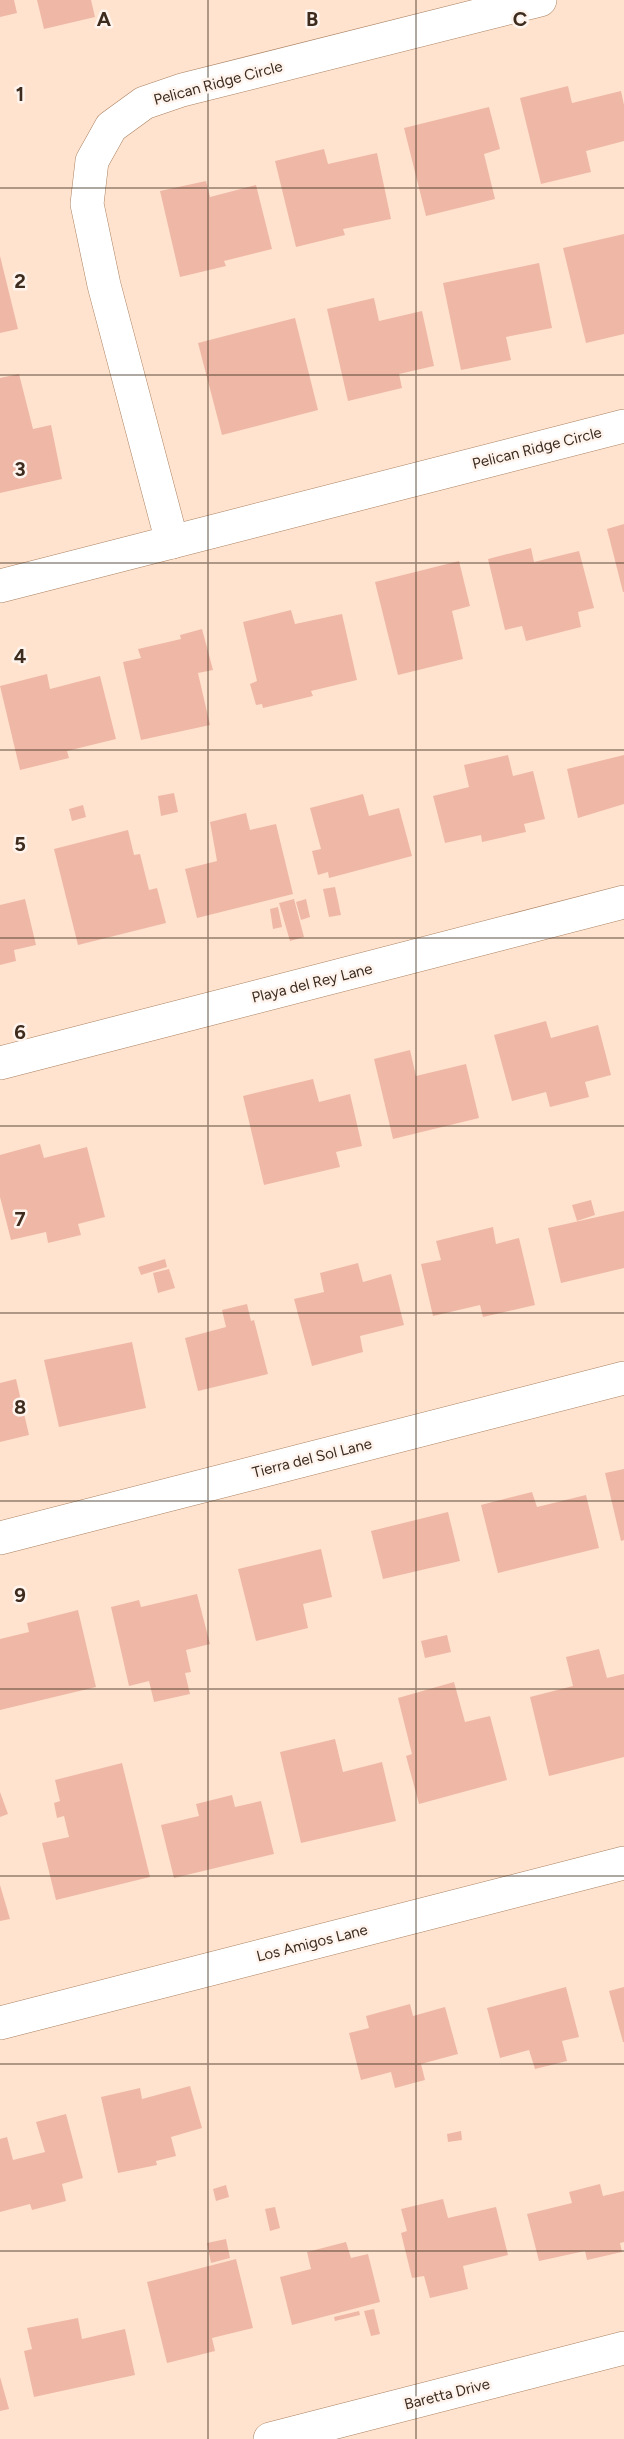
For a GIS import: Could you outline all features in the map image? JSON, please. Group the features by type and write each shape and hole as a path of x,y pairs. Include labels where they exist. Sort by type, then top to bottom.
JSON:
{"street":[{"name":"Pelican Ridge Circle","path":"172,542 104,285 87,204 92,161 111,127 144,103 182,90 540,0"},
{"name":"Pelican Ridge Circle","path":"0,586 624,426"},
{"name":"Playa del Rey Lane","path":"0,1063 624,902"},
{"name":"Tierra del Sol Lane","path":"0,1538 624,1378"},
{"name":"Los Amigos Lane","path":"0,2023 624,1863"},
{"name":"Baretta Drive","path":"270,2439 624,2348"}],"building":[{"path":"0,0 14,0 17,13 0,17"},
{"path":"37,0 91,0 95,17 44,29"},
{"path":"568,86 572,103 621,91 624,105 624,141 586,151 591,172 541,184 520,98"},
{"path":"489,107 500,149 484,154 495,199 426,216 404,128"},
{"path":"324,149 328,164 377,153 391,219 343,229 345,235 296,247 275,161"},
{"path":"206,181 210,197 256,185 272,249 224,261 226,266 180,277 160,191"},
{"path":"624,234 624,334 586,343 563,248"},
{"path":"0,256 18,329 0,333"},
{"path":"539,263 552,328 506,337 511,360 461,370 443,283"},
{"path":"374,298 379,321 422,311 434,366 399,374 402,388 348,401 327,309"},
{"path":"295,318 318,410 222,435 198,343"},
{"path":"19,374 33,429 51,425 62,479 0,493 0,378"},
{"path":"624,524 624,592 623,592 607,529"},
{"path":"531,548 534,562 579,551 594,608 578,612 581,627 526,641 522,626 505,630 488,559"},
{"path":"459,561 470,606 452,611 463,659 398,675 375,582"},
{"path":"291,610 295,624 342,614 357,680 311,691 313,696 263,708 262,704 256,705 250,684 257,681 243,622"},
{"path":"202,629 213,670 198,673 210,725 141,740 123,662 141,658 138,649 181,639 180,635"},
{"path":"47,674 50,689 100,676 116,739 67,751 69,758 20,770 0,686"},
{"path":"508,755 513,776 533,771 545,819 524,824 526,832 482,842 481,835 445,843 433,796 469,787 464,765"},
{"path":"624,755 624,804 578,818 567,769"},
{"path":"174,793 178,812 161,816 158,796"},
{"path":"363,794 369,816 399,808 412,856 329,878 328,872 318,875 312,851 321,849 310,808"},
{"path":"83,805 86,817 72,821 69,809"},
{"path":"246,813 250,830 276,824 293,894 197,918 185,869 217,861 210,822"},
{"path":"128,830 134,855 140,854 149,890 157,888 166,923 78,945 54,849"},
{"path":"335,887 341,915 329,917 323,889"},
{"path":"25,899 36,945 14,950 16,961 0,965 0,905"},
{"path":"294,899 304,937 290,941 279,903"},
{"path":"306,899 310,917 301,920 296,902"},
{"path":"278,907 282,927 273,929 270,909"},
{"path":"546,1021 551,1038 598,1025 611,1075 585,1082 589,1097 550,1107 546,1092 512,1101 494,1035"},
{"path":"410,1050 416,1076 466,1064 479,1118 393,1139 374,1059"},
{"path":"313,1079 319,1102 350,1094 362,1146 336,1152 340,1167 264,1185 243,1096"},
{"path":"40,1144 44,1158 87,1147 105,1217 78,1224 81,1235 48,1243 46,1232 11,1240 0,1197 0,1155"},
{"path":"591,1200 595,1215 577,1221 572,1205"},
{"path":"624,1211 624,1268 561,1283 548,1228"},
{"path":"493,1227 496,1244 519,1238 535,1305 483,1317 480,1305 433,1316 421,1264 441,1260 436,1241"},
{"path":"165,1259 167,1267 141,1275 138,1267"},
{"path":"358,1263 363,1282 391,1274 404,1325 360,1336 363,1352 312,1366 294,1299 324,1292 320,1273"},
{"path":"169,1269 175,1288 158,1293 153,1273"},
{"path":"247,1304 251,1321 254,1320 268,1374 198,1391 185,1338 226,1327 222,1310"},
{"path":"132,1342 146,1408 59,1427 44,1360"},
{"path":"16,1379 29,1435 0,1442 0,1383"},
{"path":"624,1469 624,1540 621,1541 605,1473"},
{"path":"532,1492 537,1507 586,1495 599,1548 498,1573 481,1505"},
{"path":"448,1512 460,1561 383,1579 371,1531"},
{"path":"321,1549 332,1597 303,1604 308,1628 256,1641 238,1569"},
{"path":"197,1594 210,1644 186,1650 191,1672 185,1673 190,1694 154,1702 149,1681 129,1686 111,1607 139,1600 141,1607"},
{"path":"78,1610 96,1687 0,1710 0,1639 29,1632 27,1623"},
{"path":"447,1635 451,1652 425,1658 421,1641"},
{"path":"599,1649 607,1678 624,1674 624,1757 549,1776 530,1697 573,1686 566,1657"},
{"path":"454,1682 465,1722 490,1716 507,1780 419,1804 406,1756 412,1754 398,1698"},
{"path":"335,1739 343,1772 382,1762 396,1821 301,1843 280,1752"},
{"path":"122,1763 150,1877 56,1900 42,1843 69,1837 64,1816 57,1818 54,1803 60,1801 55,1780"},
{"path":"0,1792 8,1814 0,1817"},
{"path":"232,1795 235,1807 261,1801 274,1854 174,1878 161,1825 199,1816 196,1804"},
{"path":"0,1885 10,1919 0,1921"},
{"path":"566,1987 579,2037 562,2041 567,2061 535,2069 529,2050 500,2058 487,2008"},
{"path":"624,1987 624,2042 623,2042 609,1991"},
{"path":"410,2004 413,2016 445,2007 458,2054 421,2064 425,2080 395,2088 391,2072 361,2080 349,2033 369,2028 366,2016"},
{"path":"190,2086 202,2128 171,2137 176,2156 156,2161 157,2165 118,2173 101,2097 140,2088 142,2099"},
{"path":"66,2114 83,2178 62,2184 66,2201 32,2210 30,2204 0,2212 0,2139 7,2137 13,2160 45,2152 36,2122"},
{"path":"461,2131 462,2140 448,2142 447,2134"},
{"path":"600,2184 603,2196 624,2191 624,2242 620,2243 622,2252 587,2260 585,2251 539,2261 527,2214 572,2203 569,2192"},
{"path":"226,2185 229,2197 216,2201 213,2189"},
{"path":"443,2199 448,2218 496,2207 508,2255 463,2266 468,2289 430,2298 424,2276 412,2278 401,2233 407,2231 401,2209"},
{"path":"275,2207 280,2228 270,2231 265,2209"},
{"path":"226,2239 230,2258 211,2263 207,2243"},
{"path":"346,2242 351,2258 368,2254 380,2302 292,2325 280,2277 311,2269 307,2252"},
{"path":"236,2259 253,2328 212,2338 215,2351 167,2363 147,2282"},
{"path":"374,2309 380,2334 371,2336 364,2311"},
{"path":"359,2311 360,2315 335,2321 334,2317"},
{"path":"78,2318 82,2339 125,2329 135,2375 34,2397 24,2351 32,2349 27,2328"},
{"path":"0,2377 9,2409 0,2411"}]}
